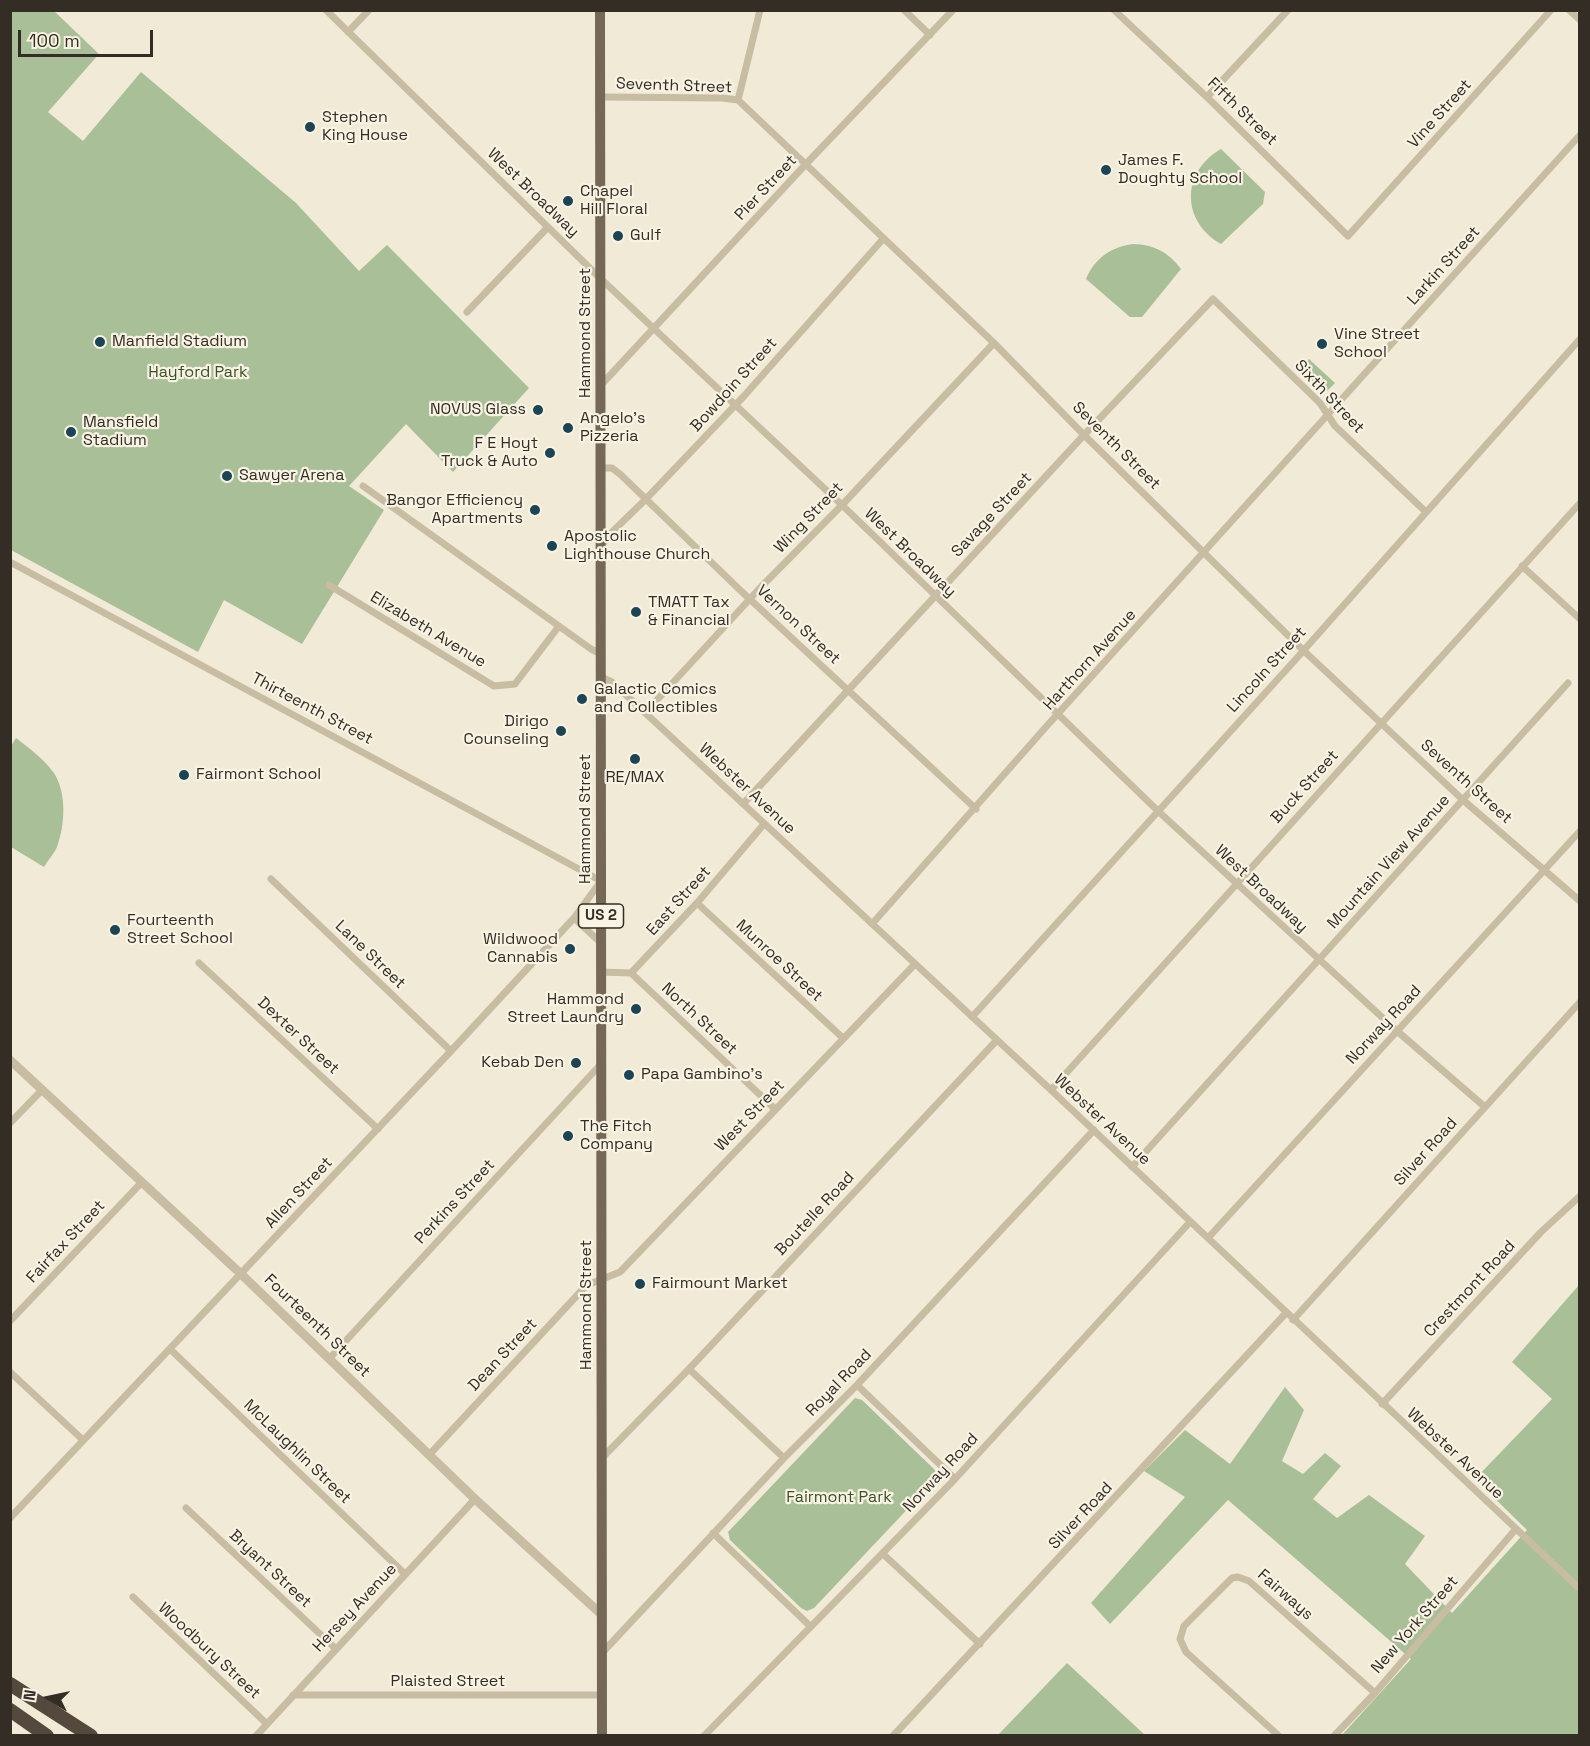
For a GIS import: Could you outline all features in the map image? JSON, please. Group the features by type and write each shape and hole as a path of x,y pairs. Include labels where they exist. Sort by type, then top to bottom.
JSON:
{"highway":[{"path":"10,1684 91,1736"},
{"path":"10,1710 47,1736"}],"main road":[{"name":"Hammond Street","path":"600,10 602,1736"}],"street":[{"name":"West Broadway","path":"326,10 601,279 842,506 1158,812 1397,1031 1485,1107"},
{"path":"348,32 369,10"},
{"path":"738,100 760,10"},
{"path":"904,10 930,35"},
{"name":"Pier Street","path":"601,385 805,165 953,10"},
{"name":"Fifth Street","path":"1114,10 1207,97 1348,236"},
{"path":"1207,97 1288,10"},
{"name":"Vine Street","path":"1348,236 1551,10"},
{"path":"1569,10 1580,20"},
{"name":"Seventh Street","path":"600,97 738,100 994,343 1084,435 1303,650 1463,800 1545,868 1580,901"},
{"name":"Larkin Street","path":"1328,415 1580,135"},
{"path":"467,312 548,227"},
{"name":"Bowdoin Street","path":"601,546 735,405 883,240"},
{"name":"Sixth Street","path":"1213,299 1320,404 1335,426 1426,513"},
{"name":"Savage Street","path":"743,804 1213,299"},
{"name":"Lincoln Street","path":"972,1017 1580,339"},
{"name":"Wing Street","path":"645,713 750,599 842,506 994,343"},
{"name":"Harthorn Avenue","path":"872,924 1328,415"},
{"name":"Vernon Street","path":"601,468 612,468 976,809"},
{"path":"363,486 591,650 601,654"},
{"name":"Buck Street","path":"1051,1090 1580,503"},
{"name":"Thirteenth Street","path":"10,562 601,881"},
{"path":"1522,566 1580,619"},
{"name":"Elizabeth Avenue","path":"329,585 494,686 515,684 559,626"},
{"name":"Webster Avenue","path":"601,677 612,682 1094,1130 1580,1590"},
{"name":"Mountain View Avenue","path":"1132,1167 1568,682"},
{"name":"East Street","path":"631,973 697,903 765,824"},
{"name":"Norway Road","path":"1208,1238 1580,831"},
{"name":"Lane Street","path":"271,879 451,1051"},
{"name":"Allen Street","path":"10,1518 451,1051 574,918 601,881"},
{"name":"Munroe Street","path":"697,903 843,1038"},
{"path":"574,918 602,943"},
{"name":"Dexter Street","path":"199,963 378,1129"},
{"name":"West Street","path":"602,1280 620,1272 915,964"},
{"path":"602,972 631,973"},
{"name":"North Street","path":"631,973 776,1109"},
{"name":"Silver Road","path":"1293,1320 1580,1002"},
{"name":"Boutelle Road","path":"602,1458 689,1370 997,1040"},
{"name":"Fourteenth Street","path":"10,1060 241,1274 475,1499 602,1615"},
{"name":"Perkins Street","path":"329,1359 602,1064"},
{"path":"10,1123 42,1090"},
{"name":"Royal Road","path":"602,1653 784,1458 857,1385 1094,1130"},
{"name":"Fairfax Street","path":"10,1321 142,1182"},
{"name":"Crestmont Road","path":"1382,1404 1541,1232 1580,1196"},
{"name":"Norway Road","path":"704,1736 955,1479 1190,1222"},
{"name":"Dean Street","path":"429,1455 581,1291 588,1285 602,1280"},
{"name":"Silver Road","path":"893,1736 981,1644 1286,1313"},
{"name":"McLaughlin Street","path":"171,1350 405,1574"},
{"path":"689,1370 784,1458"},
{"path":"10,1372 83,1440"},
{"path":"857,1385 955,1479"},
{"name":"Hersey Avenue","path":"256,1736 475,1499"},
{"name":"Bryant Street","path":"186,1509 336,1649"},
{"name":"New York Street","path":"1334,1736 1375,1693 1515,1530"},
{"path":"713,1533 810,1626"},
{"path":"883,1554 981,1644"},
{"name":"Fairways","path":"1278,1736 1186,1652 1180,1639 1184,1626 1232,1578 1238,1577 1249,1581 1375,1693"},
{"name":"Woodbury Street","path":"133,1597 267,1724"},
{"name":"Plaisted Street","path":"293,1695 602,1695"}],"green space":[{"name":"Hayford Park","path":"10,11 54,11 99,54 48,112 83,141 141,72 296,203 359,271 387,245 529,388 453,472 406,424 349,486 384,510 302,644 224,600 198,652 11,550"},
{"path":"1221,149 1265,192 1263,204 1221,244 1198,223 1191,196 1198,170"},
{"path":"1133,244 1160,250 1181,269 1142,317 1130,317 1086,279 1099,259 1111,251"},
{"path":"1309,359 1335,383 1325,393 1299,369"},
{"path":"16,738 50,768 61,790 63,819 60,838 56,850 44,867 11,847 11,746"},
{"path":"1579,1285 1579,1735 1342,1735 1411,1659 1228,1500 1110,1624 1091,1603 1185,1497 1144,1471 1185,1430 1230,1464 1285,1387 1304,1410 1282,1461 1303,1474 1325,1453 1341,1466 1313,1499 1337,1518 1369,1495 1425,1536 1405,1564 1452,1613 1527,1530 1475,1479 1552,1399 1512,1362"},
{"name":"Fairmont Park","path":"855,1398 862,1400 937,1474 934,1481 814,1608 807,1611 801,1608 730,1540 728,1532"},
{"path":"1067,1663 1145,1735 998,1735"}],"place":[{"name":"Stephen King House","path":"310,127"},
{"name":"James F. Doughty School","path":"1106,170"},
{"name":"Chapel Hill Floral","path":"568,201"},
{"name":"Gulf","path":"618,236"},
{"name":"Manfield Stadium","path":"100,342"},
{"name":"Vine Street School","path":"1322,344"},
{"name":"NOVUS Glass","path":"538,410"},
{"name":"Angelo's Pizzeria","path":"568,428"},
{"name":"Mansfield Stadium","path":"71,432"},
{"name":"F E Hoyt Truck & Auto","path":"550,453"},
{"name":"Sawyer Arena","path":"227,476"},
{"name":"Bangor Efficiency Apartments","path":"535,510"},
{"name":"Apostolic Lighthouse Church","path":"552,546"},
{"name":"TMATT Tax & Financial","path":"636,612"},
{"name":"Galactic Comics and Collectibles","path":"582,699"},
{"name":"Dirigo Counseling","path":"561,731"},
{"name":"RE/MAX","path":"635,759"},
{"name":"Fairmont School","path":"184,775"},
{"name":"Fourteenth Street School","path":"115,930"},
{"name":"Wildwood Cannabis","path":"570,949"},
{"name":"Hammond Street Laundry","path":"636,1009"},
{"name":"Kebab Den","path":"576,1063"},
{"name":"Papa Gambino's","path":"629,1075"},
{"name":"The Fitch Company","path":"568,1136"},
{"name":"Fairmount Market","path":"640,1284"}]}
